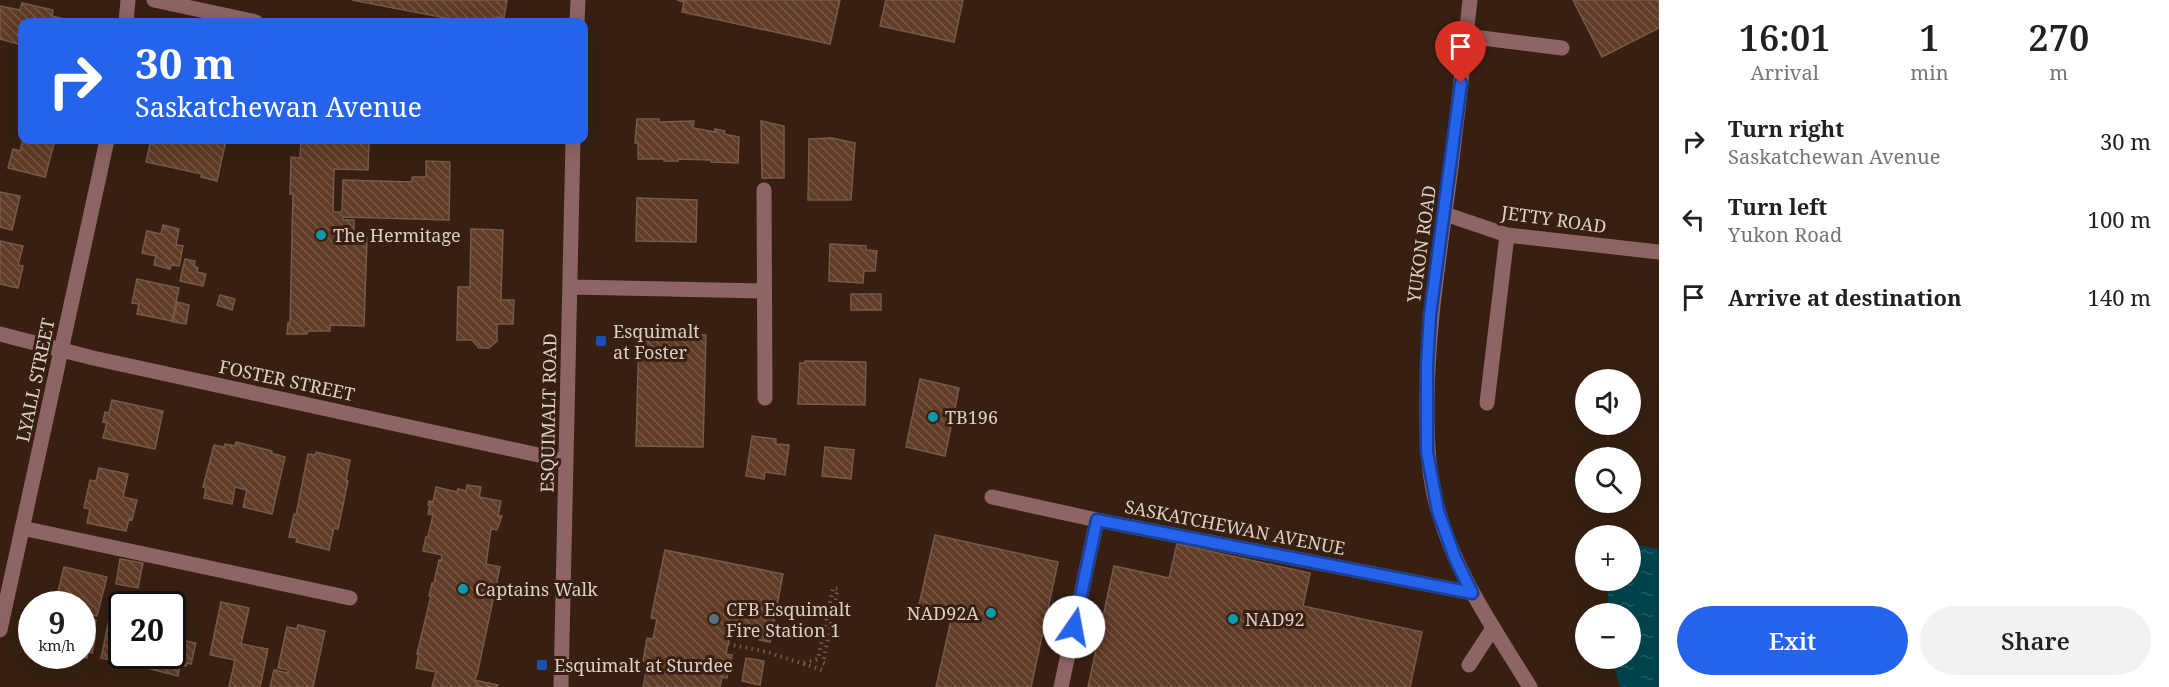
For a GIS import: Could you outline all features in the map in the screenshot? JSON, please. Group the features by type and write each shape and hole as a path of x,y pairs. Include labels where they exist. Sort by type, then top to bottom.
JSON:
{"street":[{"path":"126,18 128,0"},
{"path":"154,0 237,18"},
{"path":"577,18 578,0"},
{"name":"YUKON ROAD","path":"1470,0 1445,214 1430,315 1427,365 1427,452 1438,511 1455,558 1472,593 1530,687"},
{"path":"1466,36 1562,48"},
{"name":"LYALL STREET","path":"0,630 106,144"},
{"name":"ESQUIMALT ROAD","path":"561,687 573,144"},
{"path":"764,190 765,398"},
{"name":"JETTY ROAD","path":"1445,214 1507,235 1659,252"},
{"path":"1487,403 1507,235"},
{"path":"571,287 764,291"},
{"name":"FOSTER STREET","path":"0,334 93,358 566,461"},
{"name":"SASKATCHEWAN AVENUE","path":"992,497 1097,520 1472,593"},
{"path":"1061,687 1097,520"},
{"path":"22,528 350,598"},
{"path":"1469,665 1493,628"}],"path":[{"path":"804,663 818,658 832,588 838,589 823,663 826,664"},
{"path":"728,644 767,652 825,671"}],"water":[{"path":"1641,545 1659,549 1659,687 1620,687 1615,669 1641,669 1641,603 1608,603 1608,591 1641,591"}],"building":[{"path":"352,0 507,0 504,18 446,18"},
{"path":"677,0 840,0 830,44 682,12 684,2"},
{"path":"886,0 963,0 954,42 880,26"},
{"path":"1573,0 1659,0 1659,28 1602,57"},
{"path":"22,3 53,10 52,16 60,18 18,18 18,44 0,39 0,6 20,10"},
{"path":"637,119 659,119 659,122 694,121 693,128 715,132 715,129 725,131 724,134 739,137 738,163 711,162 711,160 638,159 638,143 635,143"},
{"path":"761,121 784,126 784,178 762,178"},
{"path":"832,138 855,143 851,200 808,200 809,139"},
{"path":"22,144 54,144 45,177 8,168 13,149 20,151"},
{"path":"150,144 225,144 217,181 201,177 202,174 146,162"},
{"name":"The Hermitage","path":"301,144 369,144 368,170 334,169 333,212 342,212 343,180 412,182 412,177 426,177 426,161 450,162 449,220 343,217 343,220 354,220 354,232 351,231 351,238 367,238 364,326 330,325 330,331 287,334 288,323 290,323 293,194 290,194 291,157 300,158"},
{"path":"0,192 20,196 12,230 0,227"},
{"path":"637,198 697,200 696,242 636,241"},
{"path":"163,225 179,229 176,245 183,246 179,266 171,265 170,269 154,265 156,256 142,253 147,231 161,234"},
{"path":"471,229 503,230 501,300 514,300 513,324 497,324 497,341 489,348 479,348 472,340 457,340 458,287 470,287"},
{"path":"0,241 23,246 18,265 23,266 18,288 0,284"},
{"path":"830,244 866,246 866,250 877,251 875,271 864,271 863,283 829,281"},
{"path":"185,259 195,261 194,266 198,268 197,272 206,274 203,286 180,281"},
{"path":"137,279 179,288 172,321 137,314 139,304 132,303"},
{"path":"851,294 881,294 881,310 851,310"},
{"path":"220,295 235,299 232,310 217,305"},
{"path":"177,302 189,305 186,324 173,322"},
{"path":"639,334 706,335 703,447 636,446"},
{"path":"805,361 866,362 865,405 798,404 800,363 805,363"},
{"name":"TB196","path":"920,379 959,388 945,456 906,447"},
{"path":"112,400 163,411 155,449 103,438 107,423 103,422 105,412 109,413"},
{"path":"752,436 776,439 776,444 789,445 785,475 765,472 764,479 746,476"},
{"path":"236,442 272,451 271,453 285,457 272,514 243,507 247,490 235,487 232,504 204,498 206,488 203,487 214,445 235,446"},
{"path":"825,447 854,450 851,479 822,476"},
{"path":"316,452 350,460 338,529 334,528 329,550 296,542 297,538 289,537 294,514 296,515 308,454 315,455"},
{"path":"99,468 128,474 123,497 137,500 132,520 129,519 126,531 87,523 90,509 84,508 90,480 96,481"},
{"name":"Captains Walk","path":"467,485 481,487 479,497 501,501 498,516 502,516 497,530 491,529 486,564 500,567 477,675 474,680 498,685 497,687 432,687 436,672 416,668 419,654 417,654 431,596 429,596 442,555 423,551 433,515 428,514 430,505 428,505 429,501 433,502 436,487 457,492 458,489 466,491"},
{"name":"NAD92A","path":"935,535 1058,562 1031,687 936,687 952,616 918,609"},
{"name":"NAD92","path":"1177,544 1310,573 1303,606 1422,632 1410,687 1088,687 1114,566 1169,578"},
{"name":"CFB Esquimalt Fire Station 1","path":"665,550 783,574 770,642 730,634 726,654 732,655 727,678 722,677 720,687 643,687 648,663 643,661 647,638 653,639 657,619 651,618"},
{"path":"120,559 143,563 138,588 116,584"},
{"path":"64,567 107,577 97,616 96,591 58,591"},
{"path":"221,602 249,608 241,644 268,649 260,687 229,687 235,660 210,655"},
{"path":"108,625 108,660 101,658"},
{"path":"298,625 325,631 313,687 270,687 274,670 288,673 288,670 278,668 287,627 297,629"},
{"path":"186,641 196,643 191,664 187,663 186,666"},
{"path":"746,658 764,661 760,685 742,681"},
{"path":"151,669 179,669 178,676"}],"place":[{"name":"The Hermitage","path":"321,235"},
{"name":"Esquimalt at Foster","path":"601,341"},
{"name":"TB196","path":"933,417"},
{"name":"Captains Walk","path":"463,589"},
{"name":"NAD92A","path":"991,613"},
{"name":"CFB Esquimalt Fire Station 1","path":"714,619"},
{"name":"NAD92","path":"1233,619"},
{"name":"Esquimalt at Sturdee","path":"542,665"}],"route":[{"path":"1074,627 1097,520 1472,593 1455,558 1438,511 1427,452 1427,365 1430,315 1461,83"}]}
